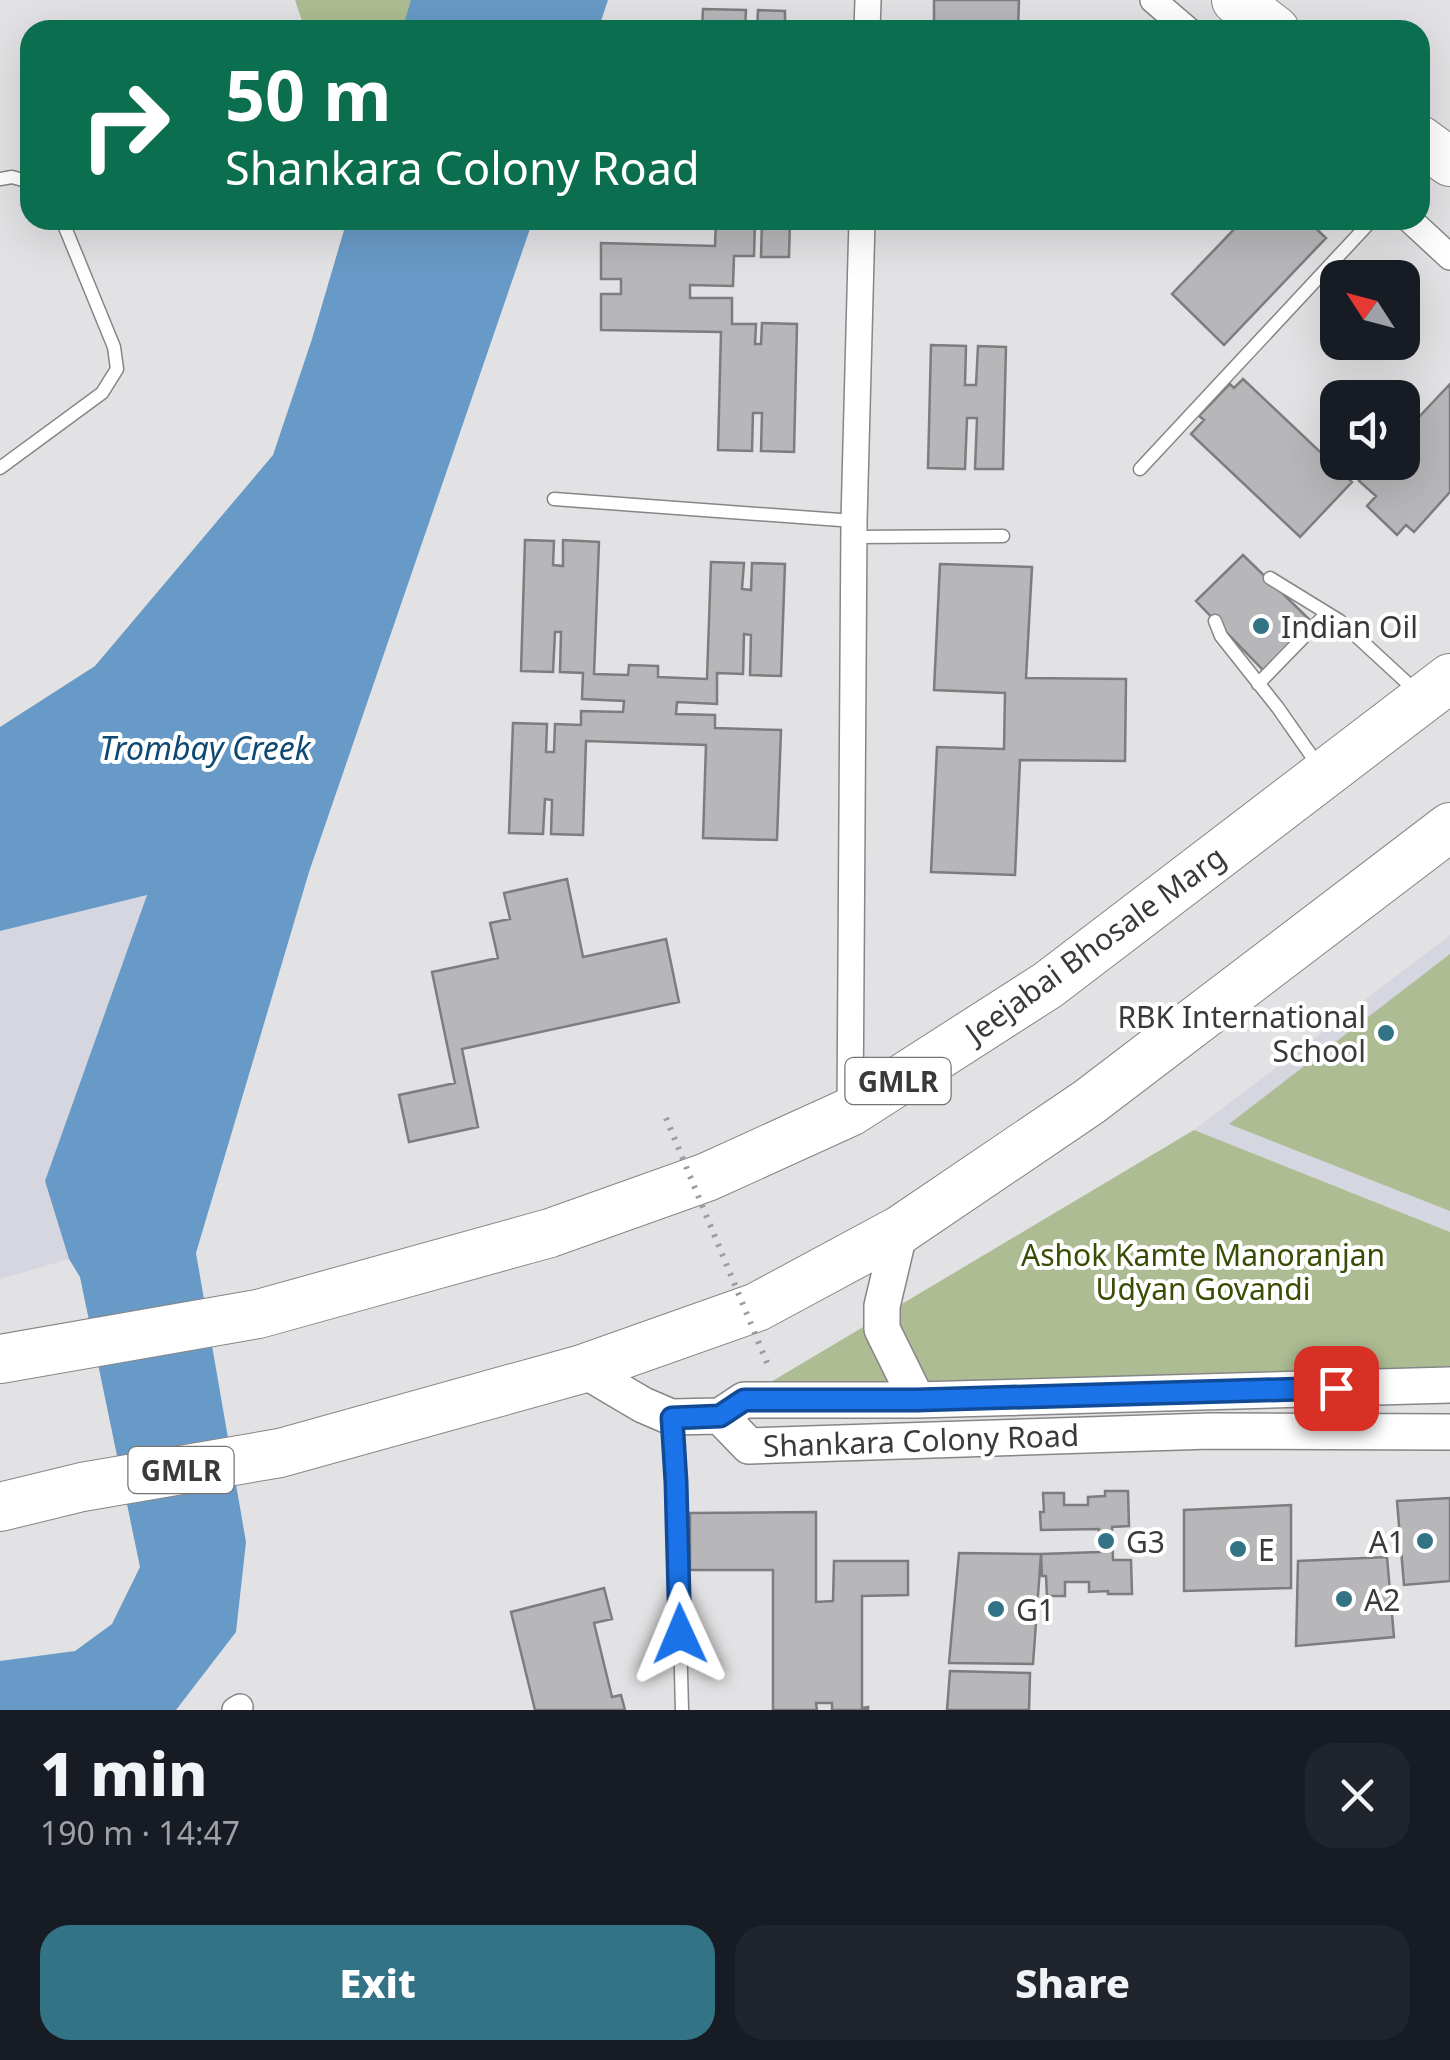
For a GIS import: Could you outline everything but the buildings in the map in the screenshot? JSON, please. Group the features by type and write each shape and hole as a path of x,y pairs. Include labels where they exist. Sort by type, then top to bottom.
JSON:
{"highway":[{"path":"1236,0 1262,20"},
{"name":"Jeejabai Bhosale Marg","path":"0,1358 258,1314 550,1233 707,1177 850,1112 1048,985 1437,688"},
{"name":"GMLR","path":"0,1507 82,1487 280,1453 582,1370 758,1307 900,1230 1089,1102 1450,827"},
{"path":"0,1474 82,1487"}],"main road":[{"path":"900,1230 882,1306 882,1329 917,1400"},
{"path":"582,1370 672,1418 720,1416"},
{"name":"Shankara Colony Road","path":"1450,1385 917,1400 744,1400 720,1416 750,1446 1172,1432 1450,1432"}],"street":[{"path":"1153,0 1176,20"},
{"path":"850,1112 854,529 862,230"},
{"path":"1421,230 1450,257"}],"lane":[{"path":"0,468 102,393 116,368 114,347 66,230"},
{"path":"1140,469 1363,230"},
{"path":"554,500 854,529 1003,536"},
{"path":"1270,578 1437,688"},
{"path":"1258,684 1327,613"},
{"path":"1215,621 1221,636 1324,774"},
{"path":"672,1418 682,1710"}],"path":[{"path":"666,1118 770,1370"}],"shaded area":[{"path":"147,894 45,1181 69,1259 0,1279 0,931"},
{"name":"RBK International School","path":"1450,935 1450,1232 1194,1130"}],"green space":[{"path":"295,0 414,0 409,20 302,20"},
{"name":"RBK International School","path":"1450,954 1450,1211 1229,1124"},
{"name":"Ashok Kamte Manoranjan Udyan Govandi","path":"1194,1130 1450,1232 1450,1391 759,1389"}],"water":[{"path":"411,0 608,0 601,20 405,20"},
{"name":"Trombay Creek","path":"344,230 530,230 309,872 196,1253 246,1542 236,1632 176,1710 0,1710 0,1661 75,1651 112,1624 140,1567 80,1277 69,1259 45,1181 147,895 0,931 0,727 95,666 273,455"}],"place":[{"name":"Indian Oil","path":"1261,626"},
{"name":"RBK International School","path":"1386,1033"},
{"name":"G3","path":"1106,1541"},
{"name":"A1","path":"1425,1541"},
{"name":"E","path":"1238,1549"},
{"name":"A2","path":"1344,1599"},
{"name":"G1","path":"996,1609"}],"route":[{"path":"680,1634 672,1418 720,1416 744,1400 917,1400 1336,1388"}]}
